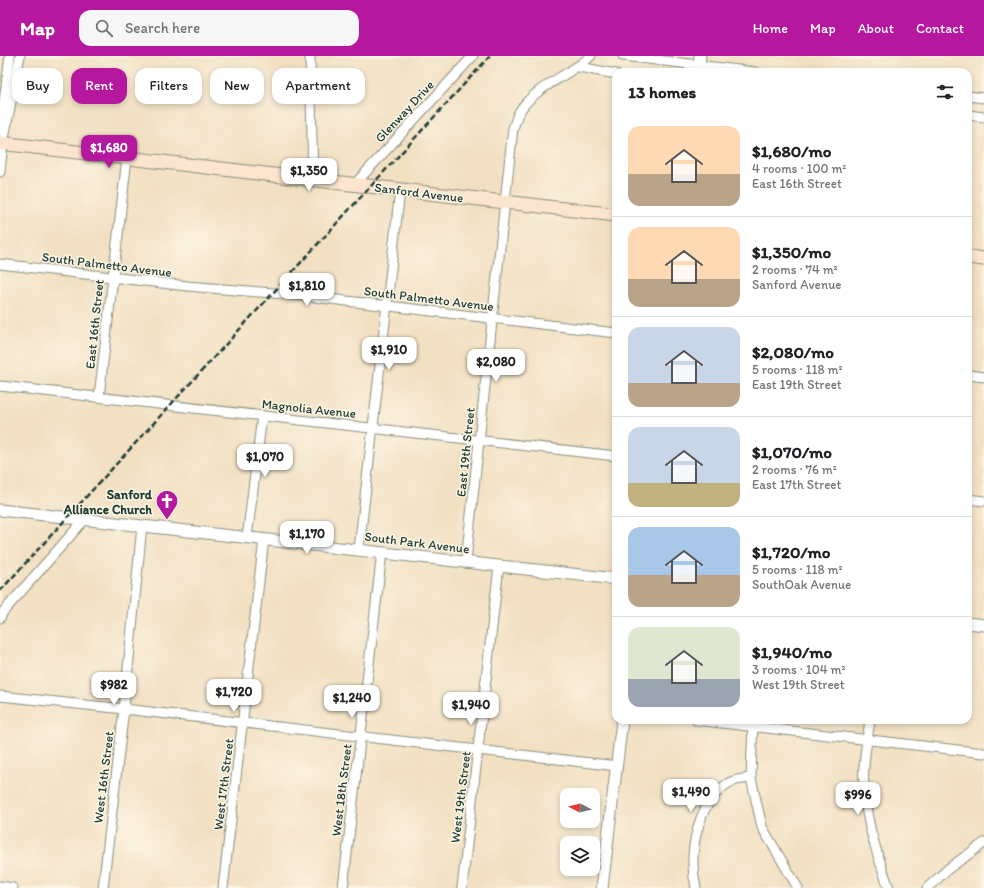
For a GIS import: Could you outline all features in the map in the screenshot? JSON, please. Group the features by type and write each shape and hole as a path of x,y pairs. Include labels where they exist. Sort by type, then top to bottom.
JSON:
{"main road":[{"name":"Sanford Avenue","path":"2,143 612,215"},
{"path":"972,258 984,259"}],"street":[{"path":"0,172 2,116 6,76 10,56"},
{"path":"2,143 20,56"},
{"path":"310,56 313,180"},
{"name":"Glenway Drive","path":"354,185 473,56"},
{"name":"East 19th Street","path":"466,561 513,128 518,113 529,101 546,87 579,68 591,56"},
{"path":"623,56 727,68"},
{"path":"579,68 612,73"},
{"path":"972,96 984,98"},
{"path":"972,116 984,117"},
{"name":"East 16th Street","path":"99,397 127,158"},
{"path":"358,549 400,190"},
{"name":"South Palmetto Avenue","path":"0,264 187,286 296,295 612,333"},
{"path":"972,376 984,377"},
{"name":"Magnolia Avenue","path":"0,386 612,456"},
{"path":"248,538 262,416"},
{"path":"972,500 984,501"},
{"name":"South Park Avenue","path":"0,510 466,561 612,580"},
{"path":"0,618 3,612 85,519"},
{"name":"West 16th Street","path":"103,888 124,709 142,526"},
{"name":"West 17th Street","path":"223,888 264,539"},
{"name":"West 18th Street","path":"343,888 382,552"},
{"name":"West 19th Street","path":"462,888 499,566"},
{"path":"972,624 984,625"},
{"path":"0,696 479,749 617,766"},
{"path":"602,888 622,724"},
{"path":"752,724 751,778 762,826 798,888"},
{"path":"759,724 984,753"},
{"path":"870,724 864,766 867,809 875,848 889,888"},
{"path":"696,888 693,872 694,852 696,831 702,816 718,793 727,784 735,780 751,778"},
{"path":"927,888 948,869 984,843"},
{"path":"0,886 14,888"}],"railway":[{"path":"0,591 490,56"}],"place":[{"name":"Sanford Alliance Church","path":"167,520"}]}
